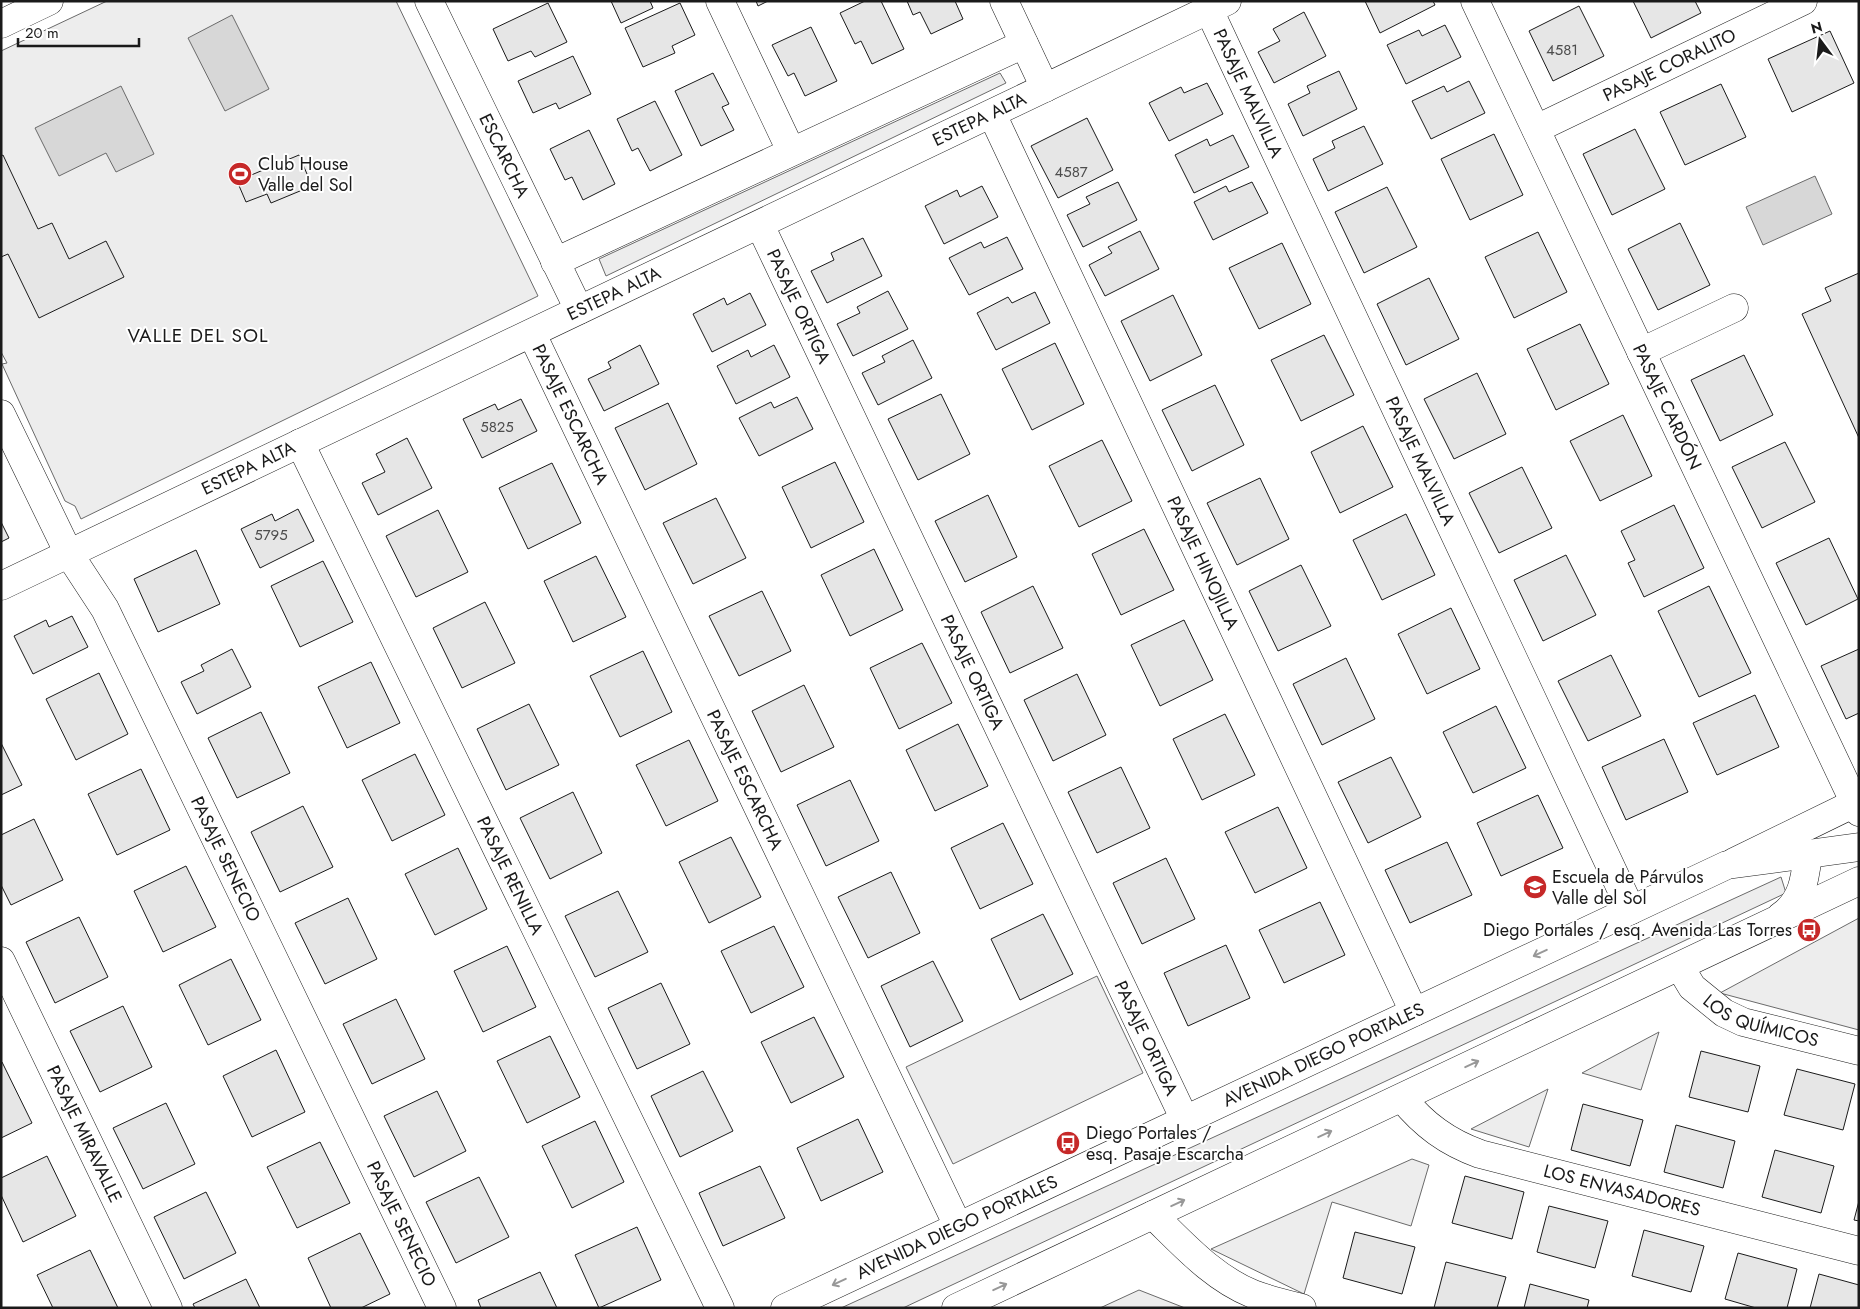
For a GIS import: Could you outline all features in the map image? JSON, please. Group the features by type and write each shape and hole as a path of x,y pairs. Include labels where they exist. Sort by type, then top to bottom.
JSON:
{"street":[{"path":"1,24 49,1"},
{"name":"ESCARCHA","path":"430,1 579,310"},
{"path":"720,1 791,151"},
{"path":"1004,1 1045,88"},
{"name":"PASAJE CARDÓN","path":"1475,1 1857,806"},
{"name":"PASAJE CORALITO","path":"1536,129 1803,1"},
{"name":"ESTEPA ALTA","path":"1,586 1218,6"},
{"name":"PASAJE MALVILLA","path":"1218,6 1631,910"},
{"path":"555,262 1024,44"},
{"name":"PASAJE HINOJILLA","path":"992,114 1414,1012"},
{"name":"PASAJE ORTIGA","path":"760,224 1185,1120"},
{"path":"1641,352 1734,308"},
{"name":"PASAJE ESCARCHA","path":"532,334 958,1226"},
{"name":"PASAJE SENECIO","path":"1,414 69,554 105,609 442,1308"},
{"name":"PASAJE RENILLA","path":"300,443 720,1308"},
{"name":"AVENIDA DIEGO PORTALES","path":"785,1308 1727,865 1857,806"},
{"name":"AVENIDA DIEGO PORTALES","path":"1727,865 1859,847"},
{"path":"1748,935 1784,914 1796,901 1804,884 1808,854"},
{"path":"956,1308 1859,881"},
{"name":"PASAJE MIRAVALLE","path":"1,961 168,1308"},
{"name":"LOS QUÍMICOS","path":"1680,967 1692,986 1724,1013 1743,1022 1859,1052"},
{"name":"LOS ENVASADORES","path":"1402,1098 1421,1120 1443,1138 1480,1154 1859,1251"},
{"path":"1153,1215 1214,1272 1234,1285 1253,1294 1302,1308"}],"shaded area":[{"name":"Club House Valle del Sol","path":"107,1 396,1 538,296 81,519 75,506 65,501 2,364 7,363 1,352 1,51"},
{"path":"232,15 269,89 225,111 188,38"},
{"path":"1000,73 1006,83 606,276 599,259"},
{"path":"121,86 154,154 116,172 106,153 59,176 35,128"},
{"path":"1815,176 1832,214 1763,245 1746,207"},
{"path":"1781,877 1786,893 903,1308 841,1308"},
{"path":"1859,918 1859,1030 1720,993"},
{"path":"1097,976 1143,1073 953,1164 906,1067"},
{"path":"1659,1032 1641,1090 1582,1073"},
{"path":"1548,1089 1529,1147 1471,1129"},
{"path":"1412,1159 1429,1165 1411,1226 1332,1202 1304,1294 1211,1249"},
{"path":"1139,1290 1185,1308 1100,1308"}],"building":[{"path":"611,1 650,1 653,8 621,23"},
{"path":"756,1 768,1 758,6"},
{"path":"865,1 881,1 904,49 872,64 861,41 855,44 840,13"},
{"path":"907,1 955,1 963,19 931,34 920,12 913,15"},
{"path":"1365,1 1433,1 1435,5 1380,33"},
{"path":"1633,1 1695,1 1701,13 1651,38"},
{"path":"548,3 567,42 535,57 531,51 508,61 493,29"},
{"path":"680,3 695,35 672,46 675,53 643,67 625,28"},
{"path":"1579,6 1604,56 1553,81 1529,31"},
{"path":"1304,12 1326,56 1274,83 1258,52 1280,41 1273,29"},
{"path":"1445,25 1461,57 1406,84 1387,45 1419,30 1422,36"},
{"path":"811,27 837,81 805,96 794,73 788,76 772,45"},
{"path":"1830,31 1854,83 1792,112 1768,59"},
{"path":"573,56 591,94 559,109 556,103 533,113 518,81"},
{"path":"1339,71 1357,109 1303,136 1288,104 1310,93 1307,86"},
{"path":"713,73 729,104 722,107 734,130 701,146 675,91"},
{"path":"1469,81 1485,113 1431,139 1412,101 1444,86 1447,92"},
{"path":"1207,83 1223,114 1169,141 1149,103 1181,87 1184,93"},
{"path":"1721,84 1746,137 1685,165 1660,112"},
{"path":"655,101 682,155 650,171 638,148 632,151 617,119"},
{"path":"1087,118 1113,170 1058,198 1031,146"},
{"path":"1364,126 1383,164 1328,191 1313,159 1335,148 1332,141"},
{"path":"1635,129 1665,189 1612,215 1583,154"},
{"path":"589,130 615,184 583,200 572,177 565,180 550,149"},
{"path":"1494,134 1523,195 1470,220 1441,159"},
{"path":"1233,135 1249,167 1194,193 1175,155 1207,139 1210,146"},
{"path":"3,155 38,229 52,223 69,259 106,241 124,277 39,318 8,254 1,257 1,156"},
{"path":"299,155 312,186 271,203 267,194 246,202 237,181"},
{"path":"1118,182 1137,220 1083,247 1067,215 1090,204 1086,197"},
{"path":"1252,182 1268,213 1213,240 1194,202 1226,186 1229,192"},
{"path":"982,186 998,217 944,244 925,206 957,190 960,197"},
{"path":"1387,187 1417,247 1364,273 1335,212"},
{"path":"1680,223 1710,285 1658,310 1628,249"},
{"path":"1140,231 1159,269 1105,296 1089,265 1112,253 1108,247"},
{"path":"1538,232 1567,292 1514,318 1485,257"},
{"path":"1007,237 1023,269 969,295 949,258 981,242 984,248"},
{"path":"863,238 882,276 827,303 811,271 834,260 831,253"},
{"path":"1282,243 1311,304 1259,329 1229,268"},
{"path":"1859,273 1859,438 1802,314 1831,301 1825,288"},
{"path":"1429,278 1459,339 1406,365 1377,304"},
{"path":"888,291 908,329 853,356 837,324 860,313 857,307"},
{"path":"1035,292 1050,323 996,350 977,313 1008,297 1012,303"},
{"path":"750,293 766,325 712,352 693,314 724,298 727,305"},
{"path":"1173,295 1202,355 1150,381 1121,321"},
{"path":"1580,324 1609,384 1556,410 1527,349"},
{"path":"1324,335 1354,395 1301,421 1271,360"},
{"path":"913,340 932,378 878,405 862,373 885,362 882,356"},
{"path":"1055,343 1084,404 1032,430 1002,369"},
{"path":"640,345 659,384 604,411 588,379 611,368 608,362"},
{"path":"774,345 790,377 736,404 717,366 748,350 751,357"},
{"path":"1744,355 1773,415 1720,441 1691,380"},
{"path":"1477,373 1506,434 1454,459 1424,399"},
{"path":"1215,385 1244,445 1192,471 1162,410"},
{"path":"941,394 970,454 918,480 888,419"},
{"path":"797,397 813,429 759,456 739,418 771,402 774,408"},
{"path":"521,399 537,431 482,458 463,419 495,404 498,410"},
{"path":"668,403 697,464 645,490 615,428"},
{"path":"1623,415 1652,476 1600,501 1570,441"},
{"path":"1363,426 1393,487 1340,513 1311,452"},
{"path":"407,438 432,488 378,515 362,483 385,472 376,454"},
{"path":"1102,440 1132,501 1079,527 1049,466"},
{"path":"1785,442 1815,502 1762,528 1732,467"},
{"path":"835,462 864,522 811,548 782,487"},
{"path":"552,463 581,523 528,549 499,488"},
{"path":"1522,467 1552,528 1499,553 1469,493"},
{"path":"1260,478 1289,539 1237,565 1207,503"},
{"path":"988,495 1017,557 965,582 935,521"},
{"path":"716,498 746,558 693,584 663,523"},
{"path":"1674,505 1704,568 1644,597 1628,563 1635,560 1621,531"},
{"path":"298,509 314,541 260,568 241,529 272,514 275,521"},
{"path":"438,510 468,572 416,597 386,536"},
{"path":"1406,514 1435,575 1382,600 1353,540"},
{"path":"1,522 9,538 1,542"},
{"path":"1144,529 1174,590 1121,615 1092,554"},
{"path":"1829,538 1858,599 1806,625 1776,563"},
{"path":"874,549 903,610 850,636 821,575"},
{"path":"196,550 220,604 158,632 134,579"},
{"path":"1566,555 1596,615 1543,641 1514,580"},
{"path":"596,556 626,617 573,642 544,581"},
{"path":"323,561 353,622 300,647 271,586"},
{"path":"1301,565 1331,626 1278,651 1249,591"},
{"path":"1033,586 1063,648 1010,673 981,612"},
{"path":"1709,586 1751,673 1699,697 1658,611"},
{"path":"762,591 791,651 739,676 709,616"},
{"path":"485,602 515,663 462,688 433,628"},
{"path":"1451,608 1480,669 1427,694 1398,634"},
{"path":"72,616 88,647 33,674 14,636 46,620 49,627"},
{"path":"1184,620 1213,680 1160,706 1131,645"},
{"path":"922,643 952,703 899,729 870,668"},
{"path":"232,649 251,687 197,714 181,682 204,671 201,665"},
{"path":"1859,649 1859,713 1846,719 1821,666"},
{"path":"643,651 672,712 620,737 590,676"},
{"path":"1611,655 1641,716 1588,741 1558,681"},
{"path":"1346,658 1375,719 1322,745 1293,684"},
{"path":"371,662 400,723 347,748 318,687"},
{"path":"99,673 128,734 76,760 46,699"},
{"path":"1077,674 1106,735 1053,761 1024,700"},
{"path":"804,685 834,747 781,772 752,711"},
{"path":"1755,695 1779,747 1717,775 1693,723"},
{"path":"529,704 559,765 506,790 477,729"},
{"path":"1496,706 1526,768 1473,793 1443,732"},
{"path":"261,712 290,773 237,798 208,738"},
{"path":"1225,714 1255,775 1202,800 1173,739"},
{"path":"958,724 988,786 935,811 906,750"},
{"path":"1664,739 1688,792 1626,820 1602,767"},
{"path":"689,740 718,801 666,826 636,765"},
{"path":"1,743 22,785 1,795"},
{"path":"415,754 445,815 392,841 362,780"},
{"path":"1391,757 1421,817 1368,843 1338,782"},
{"path":"1121,767 1150,828 1097,853 1068,792"},
{"path":"141,769 170,830 117,855 88,794"},
{"path":"850,780 879,841 826,866 797,805"},
{"path":"573,792 602,853 550,879 520,818"},
{"path":"1538,795 1563,848 1501,876 1477,823"},
{"path":"303,806 333,867 280,892 251,832"},
{"path":"1278,807 1307,868 1255,893 1225,832"},
{"path":"34,819 63,880 11,905 1,885 1,835"},
{"path":"1003,823 1033,884 980,909 951,848"},
{"path":"731,837 761,897 709,923 679,862"},
{"path":"1447,842 1472,895 1410,923 1385,870"},
{"path":"458,848 487,909 435,935 405,874"},
{"path":"1166,858 1195,919 1142,944 1113,883"},
{"path":"186,866 216,927 163,952 134,891"},
{"path":"891,872 920,933 868,958 838,897"},
{"path":"618,891 648,952 595,977 565,916"},
{"path":"348,898 377,959 325,984 295,923"},
{"path":"1320,902 1345,955 1284,983 1259,930"},
{"path":"1043,914 1073,974 1020,1000 991,939"},
{"path":"79,917 108,977 55,1003 26,942"},
{"path":"774,926 804,987 751,1013 721,951"},
{"path":"1226,945 1250,998 1188,1026 1164,973"},
{"path":"507,946 536,1007 483,1032 454,971"},
{"path":"231,959 261,1020 208,1045 179,985"},
{"path":"933,961 963,1021 910,1047 881,986"},
{"path":"661,983 690,1044 637,1069 608,1008"},
{"path":"396,999 425,1059 372,1084 343,1024"},
{"path":"123,1006 152,1067 100,1092 70,1031"},
{"path":"814,1017 844,1077 791,1103 761,1042"},
{"path":"550,1036 580,1097 527,1123 497,1061"},
{"path":"276,1050 305,1112 252,1137 223,1076"},
{"path":"1701,1051 1760,1066 1748,1112 1689,1097"},
{"path":"1,1063 32,1123 1,1138"},
{"path":"1797,1069 1855,1084 1843,1130 1784,1115"},
{"path":"703,1071 733,1131 680,1157 651,1096"},
{"path":"437,1091 466,1151 414,1177 384,1116"},
{"path":"166,1103 195,1164 143,1189 113,1128"},
{"path":"1583,1104 1643,1120 1630,1166 1571,1150"},
{"path":"858,1119 883,1172 821,1201 797,1148"},
{"path":"595,1121 624,1182 572,1208 542,1146"},
{"path":"1676,1125 1735,1141 1723,1188 1664,1172"},
{"path":"320,1142 350,1203 297,1228 267,1167"},
{"path":"1775,1150 1834,1166 1821,1213 1762,1197"},
{"path":"47,1156 76,1216 23,1242 1,1195 1,1178"},
{"path":"760,1166 785,1218 723,1246 699,1193"},
{"path":"1465,1176 1524,1192 1512,1239 1452,1223"},
{"path":"479,1177 509,1237 456,1263 426,1202"},
{"path":"206,1192 236,1253 184,1279 154,1217"},
{"path":"1859,1201 1859,1221 1854,1220"},
{"path":"1549,1206 1608,1221 1595,1268 1537,1252"},
{"path":"637,1227 661,1280 599,1308 575,1255"},
{"path":"1644,1230 1704,1246 1691,1292 1632,1276"},
{"path":"1355,1232 1415,1247 1402,1294 1343,1278"},
{"path":"360,1233 390,1294 361,1308 331,1308 308,1258"},
{"path":"90,1250 118,1308 53,1308 37,1275"},
{"path":"1738,1253 1797,1269 1787,1308 1756,1308 1725,1299"},
{"path":"1446,1262 1506,1277 1497,1308 1434,1308"},
{"path":"540,1272 557,1308 481,1308 478,1300"},
{"path":"1819,1274 1859,1285 1859,1308 1810,1308"},
{"path":"246,1279 260,1308 195,1308 193,1304"},
{"path":"1530,1284 1589,1300 1587,1308 1524,1308"}],"place":[{"name":"Club House Valle del Sol","path":"240,174"},
{"name":"Escuela de Párvulos Valle del Sol","path":"1535,887"},
{"name":"Diego Portales / esq. Avenida Las Torres","path":"1809,930"},
{"name":"Diego Portales / esq. Pasaje Escarcha","path":"1068,1143"}],"district":[{"name":"VALLE DEL SOL","path":"198,335"}]}
